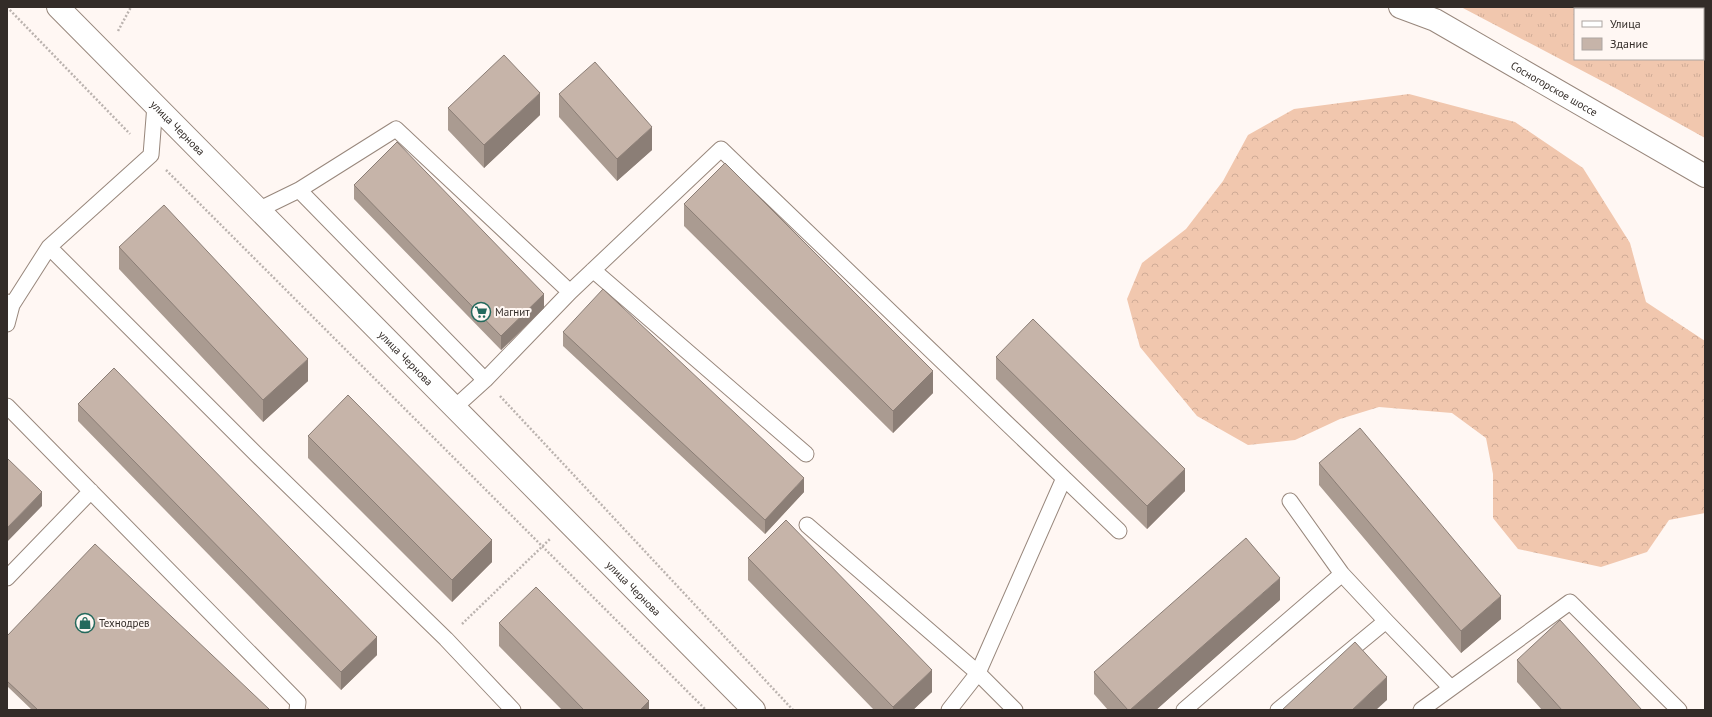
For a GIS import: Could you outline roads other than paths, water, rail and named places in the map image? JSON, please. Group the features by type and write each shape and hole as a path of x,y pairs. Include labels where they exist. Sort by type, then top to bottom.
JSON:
{"street":[{"name":"улица Чернова","path":"58,7 754,710"},
{"name":"Сосногорское шоссе","path":"1400,7 1436,20 1705,176"}],"lane":[{"path":"7,324 9,303 49,247 151,155 155,105"},
{"path":"258,210 299,190 396,130 570,292"},
{"path":"454,408 485,380 570,292 720,149 1120,531"},
{"path":"299,190 485,380"},
{"path":"49,247 258,456 446,640 513,710"},
{"path":"593,270 806,454"},
{"path":"7,406 298,702 297,710"},
{"path":"949,710 978,674 1064,478"},
{"path":"7,578 91,491"},
{"path":"1290,500 1342,574 1451,688"},
{"path":"807,525 978,674 1015,710"},
{"path":"1184,710 1342,574"},
{"path":"1421,710 1570,602 1679,710"},
{"path":"1278,710 1386,621"}],"place":[{"name":"Магнит","path":"481,312"},
{"name":"Технодрев","path":"85,623"}]}
